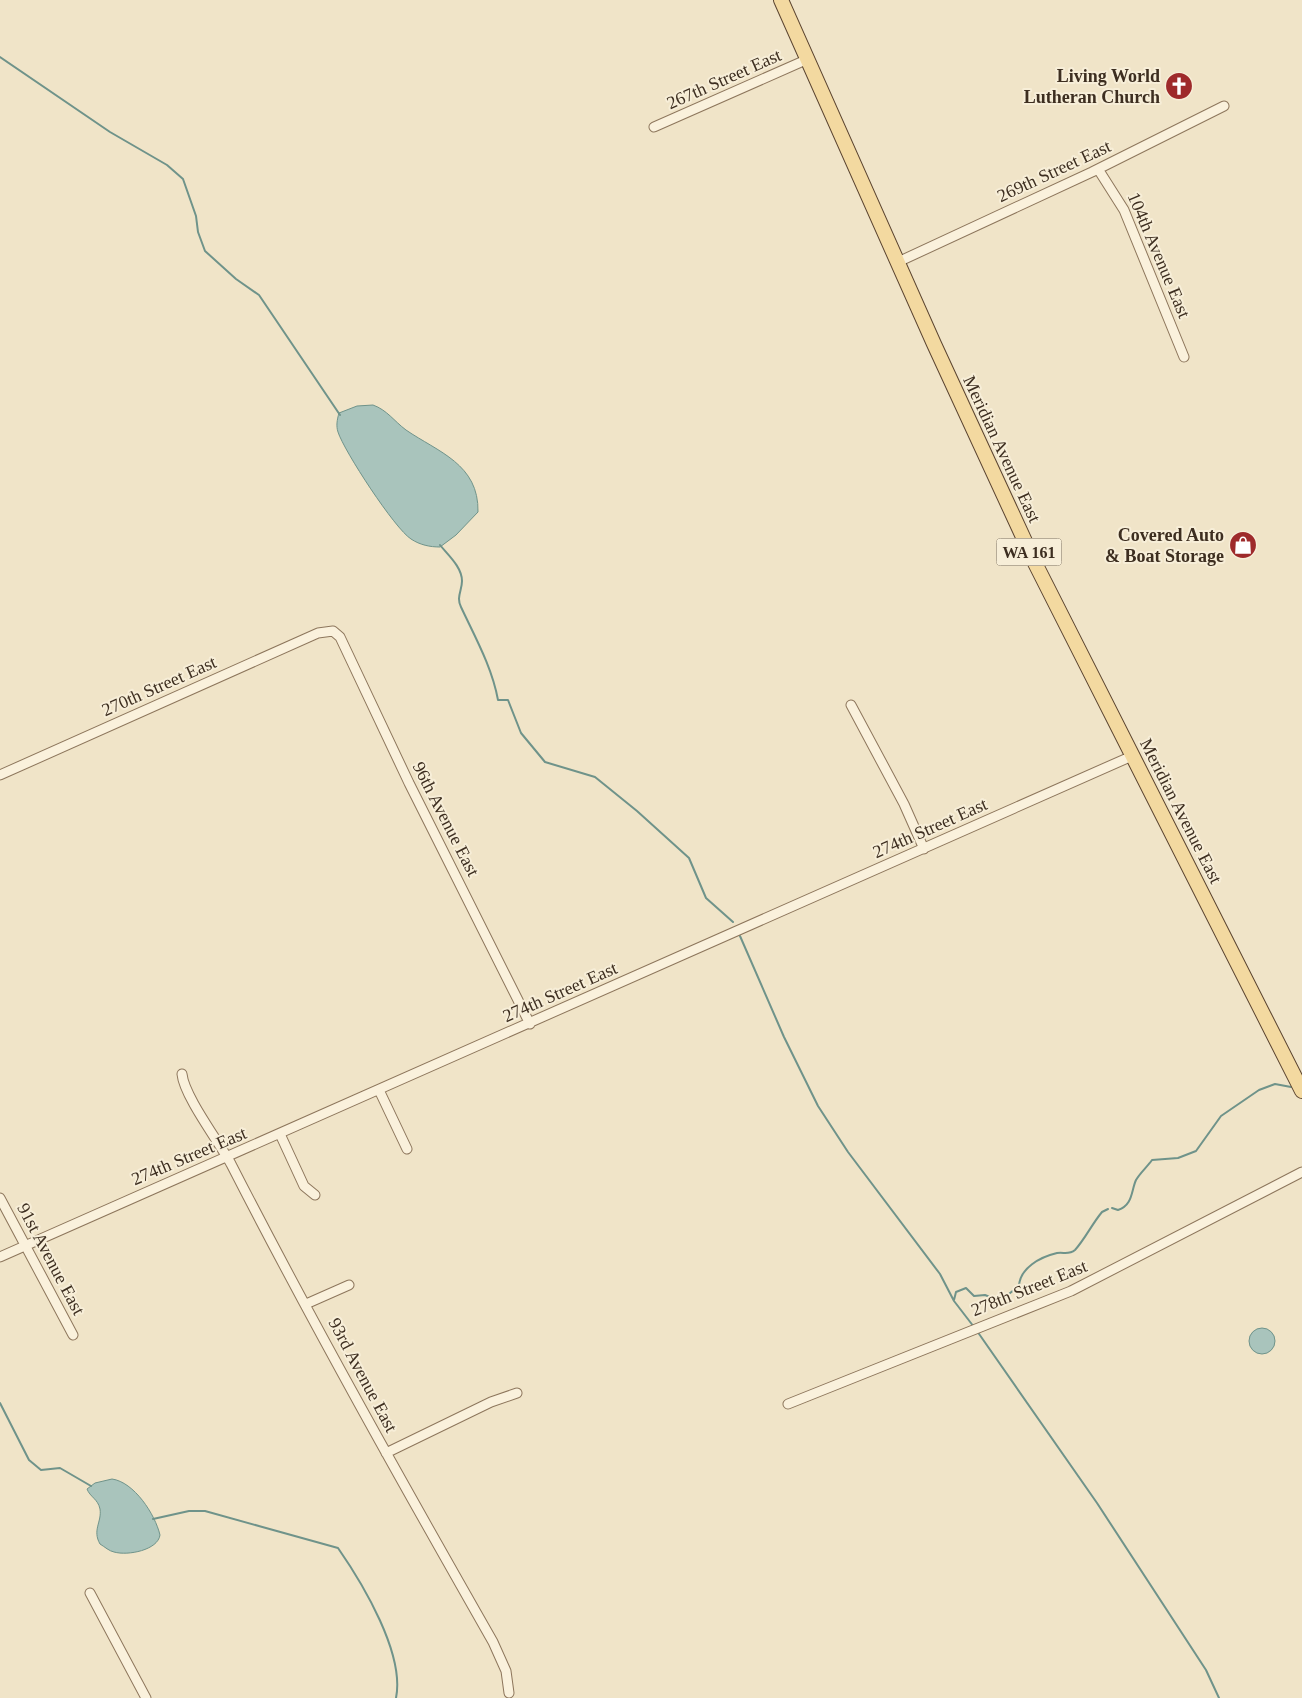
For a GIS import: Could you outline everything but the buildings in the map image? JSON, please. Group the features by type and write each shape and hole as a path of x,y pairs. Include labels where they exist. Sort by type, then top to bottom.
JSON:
{"main road":[{"name":"Meridian Avenue East","path":"782,0 1013,517 1302,1092"}],"street":[{"name":"267th Street East","path":"654,128 808,59"},
{"name":"269th Street East","path":"898,262 1098,169 1224,106"},
{"name":"104th Avenue East","path":"1098,169 1124,210 1184,357"},
{"name":"270th Street East","path":"0,775 318,633 333,631"},
{"name":"96th Avenue East","path":"333,631 340,637 410,783 530,1024"},
{"path":"851,705 904,804 924,849"},
{"name":"274th Street East","path":"0,1256 530,1024 1132,756"},
{"name":"93rd Avenue East","path":"182,1074 186,1088 227,1157 386,1453 494,1642 506,1671 509,1693"},
{"path":"379,1090 407,1149"},
{"path":"280,1134 304,1186 315,1196"},
{"name":"278th Street East","path":"788,1404 967,1331 1072,1291 1302,1172"},
{"name":"91st Avenue East","path":"0,1198 73,1336"},
{"path":"306,1304 349,1285"},
{"path":"386,1453 491,1402 517,1393"},
{"path":"90,1593 146,1698"}],"water":[{"path":"373,405 406,430 454,461 472,482 477,496 478,512 456,535 440,547 418,543 404,532 371,489 342,442 337,427 339,413 357,406"},
{"path":"1262,1328 1272,1331 1275,1341 1272,1351 1262,1354 1252,1351 1249,1341 1252,1331"},
{"path":"112,1479 120,1481 136,1492 148,1509 160,1535 154,1545 142,1551 120,1553 110,1551 100,1544 97,1530 100,1509 98,1503 87,1489 95,1483"}],"waterway":[{"path":"0,57 110,132 167,165 183,179 196,216 198,232 205,251 236,279 259,295 340,415"},
{"path":"440,545 460,571 462,581 459,597 460,603 487,664 498,700 508,700 521,733 545,762 595,777 637,811 689,858 706,898 733,922"},
{"path":"740,936 784,1037 818,1106 848,1152 940,1274 954,1301 974,1327"},
{"path":"1112,1208 1118,1210 1126,1205 1131,1197 1136,1180 1152,1160 1178,1158 1196,1151 1221,1116 1259,1090 1275,1084 1291,1087"},
{"path":"954,1300 956,1292 966,1288 974,1296 985,1295 1000,1301 1019,1286 1023,1274 1032,1264 1057,1253 1073,1252 1102,1212 1108,1209"},
{"path":"977,1331 1097,1503 1206,1670 1219,1698"},
{"path":"0,1403 29,1460 41,1470 60,1468 91,1486"},
{"path":"153,1519 189,1511 205,1511 338,1548 359,1580 380,1620 394,1661 397,1680 396,1698"}],"place":[{"name":"Living World Lutheran Church","path":"1179,86"},
{"name":"Covered Auto & Boat Storage","path":"1243,545"}]}
